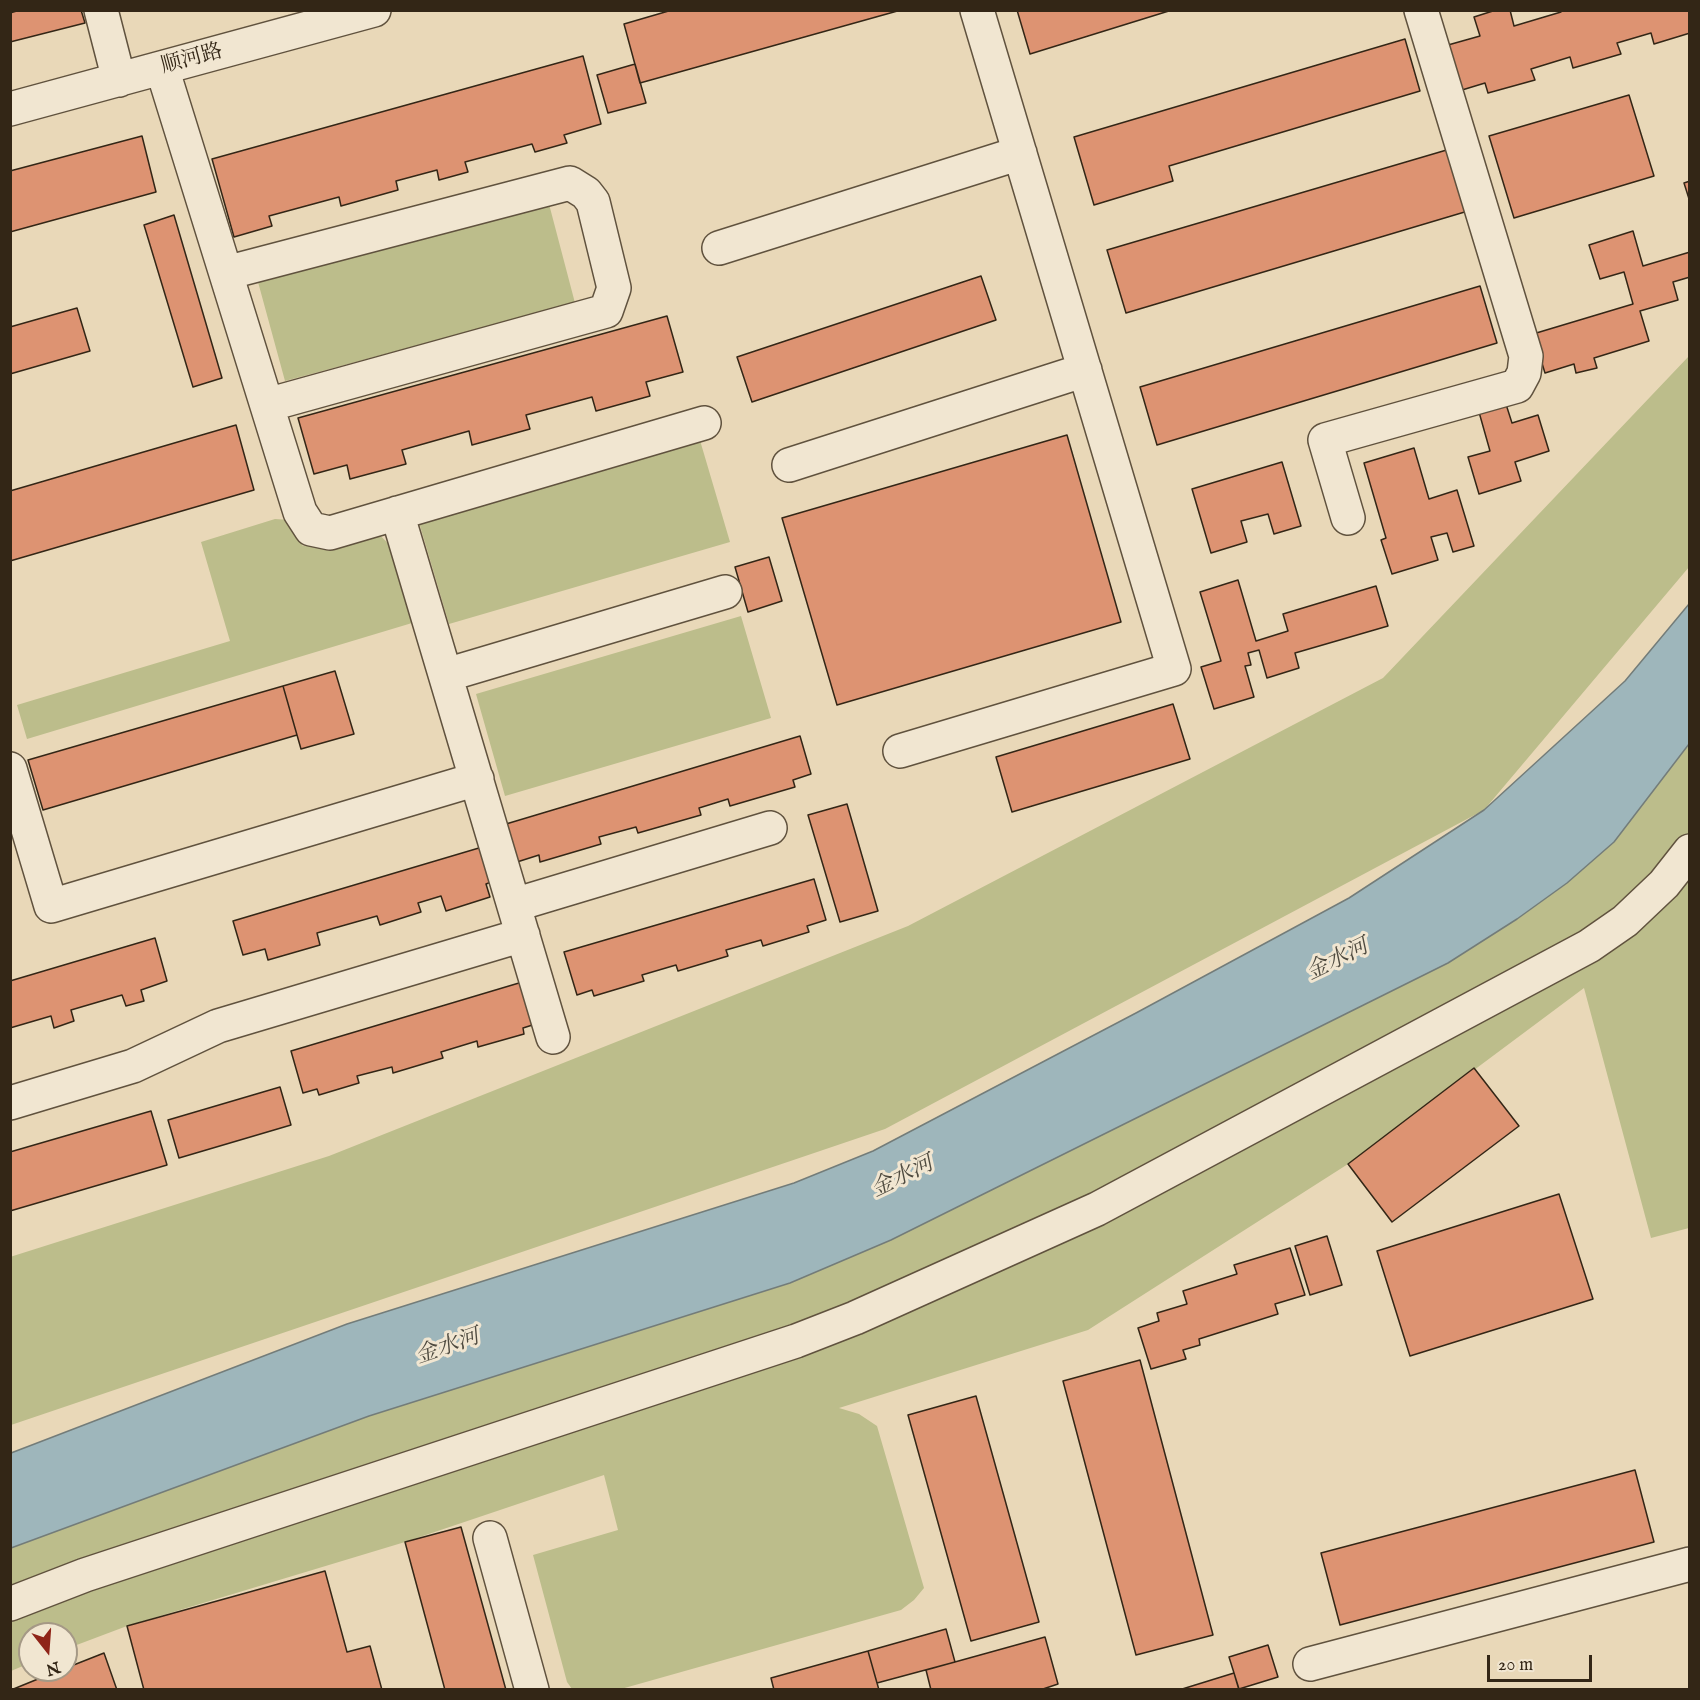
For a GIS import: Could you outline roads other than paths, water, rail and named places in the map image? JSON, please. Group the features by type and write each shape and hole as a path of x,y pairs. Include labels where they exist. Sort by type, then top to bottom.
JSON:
{"street":[{"path":"101,10 119,80"},
{"name":"顺河路","path":"10,109 374,10"},
{"path":"900,751 1174,669 977,10"},
{"path":"1348,518 1325,440 1517,386 1524,373 1527,356 1421,10"},
{"path":"162,68 300,512 311,529 330,533 704,423"},
{"path":"719,248 1020,153"},
{"path":"226,273 570,183 586,194 592,202 614,288 606,311 267,405"},
{"path":"789,465 1085,370"},
{"path":"397,513 553,1037"},
{"path":"446,675 725,592"},
{"path":"10,769 51,906 477,779"},
{"path":"10,1103 133,1066 218,1026 519,920 770,828"},
{"path":"10,1604 85,1575 796,1341 855,1318 1097,1209 1588,946 1625,921 1664,884 1689,851"},
{"path":"490,1539 532,1689"},
{"path":"1310,1664 1689,1564"}],"water":[{"name":"金水河","path":"1689,604 1689,744 1614,842 1567,883 1517,919 1448,963 891,1240 790,1283 369,1416 11,1548 11,1453 347,1324 794,1183 873,1151 1349,898 1484,810 1625,681"}]}
